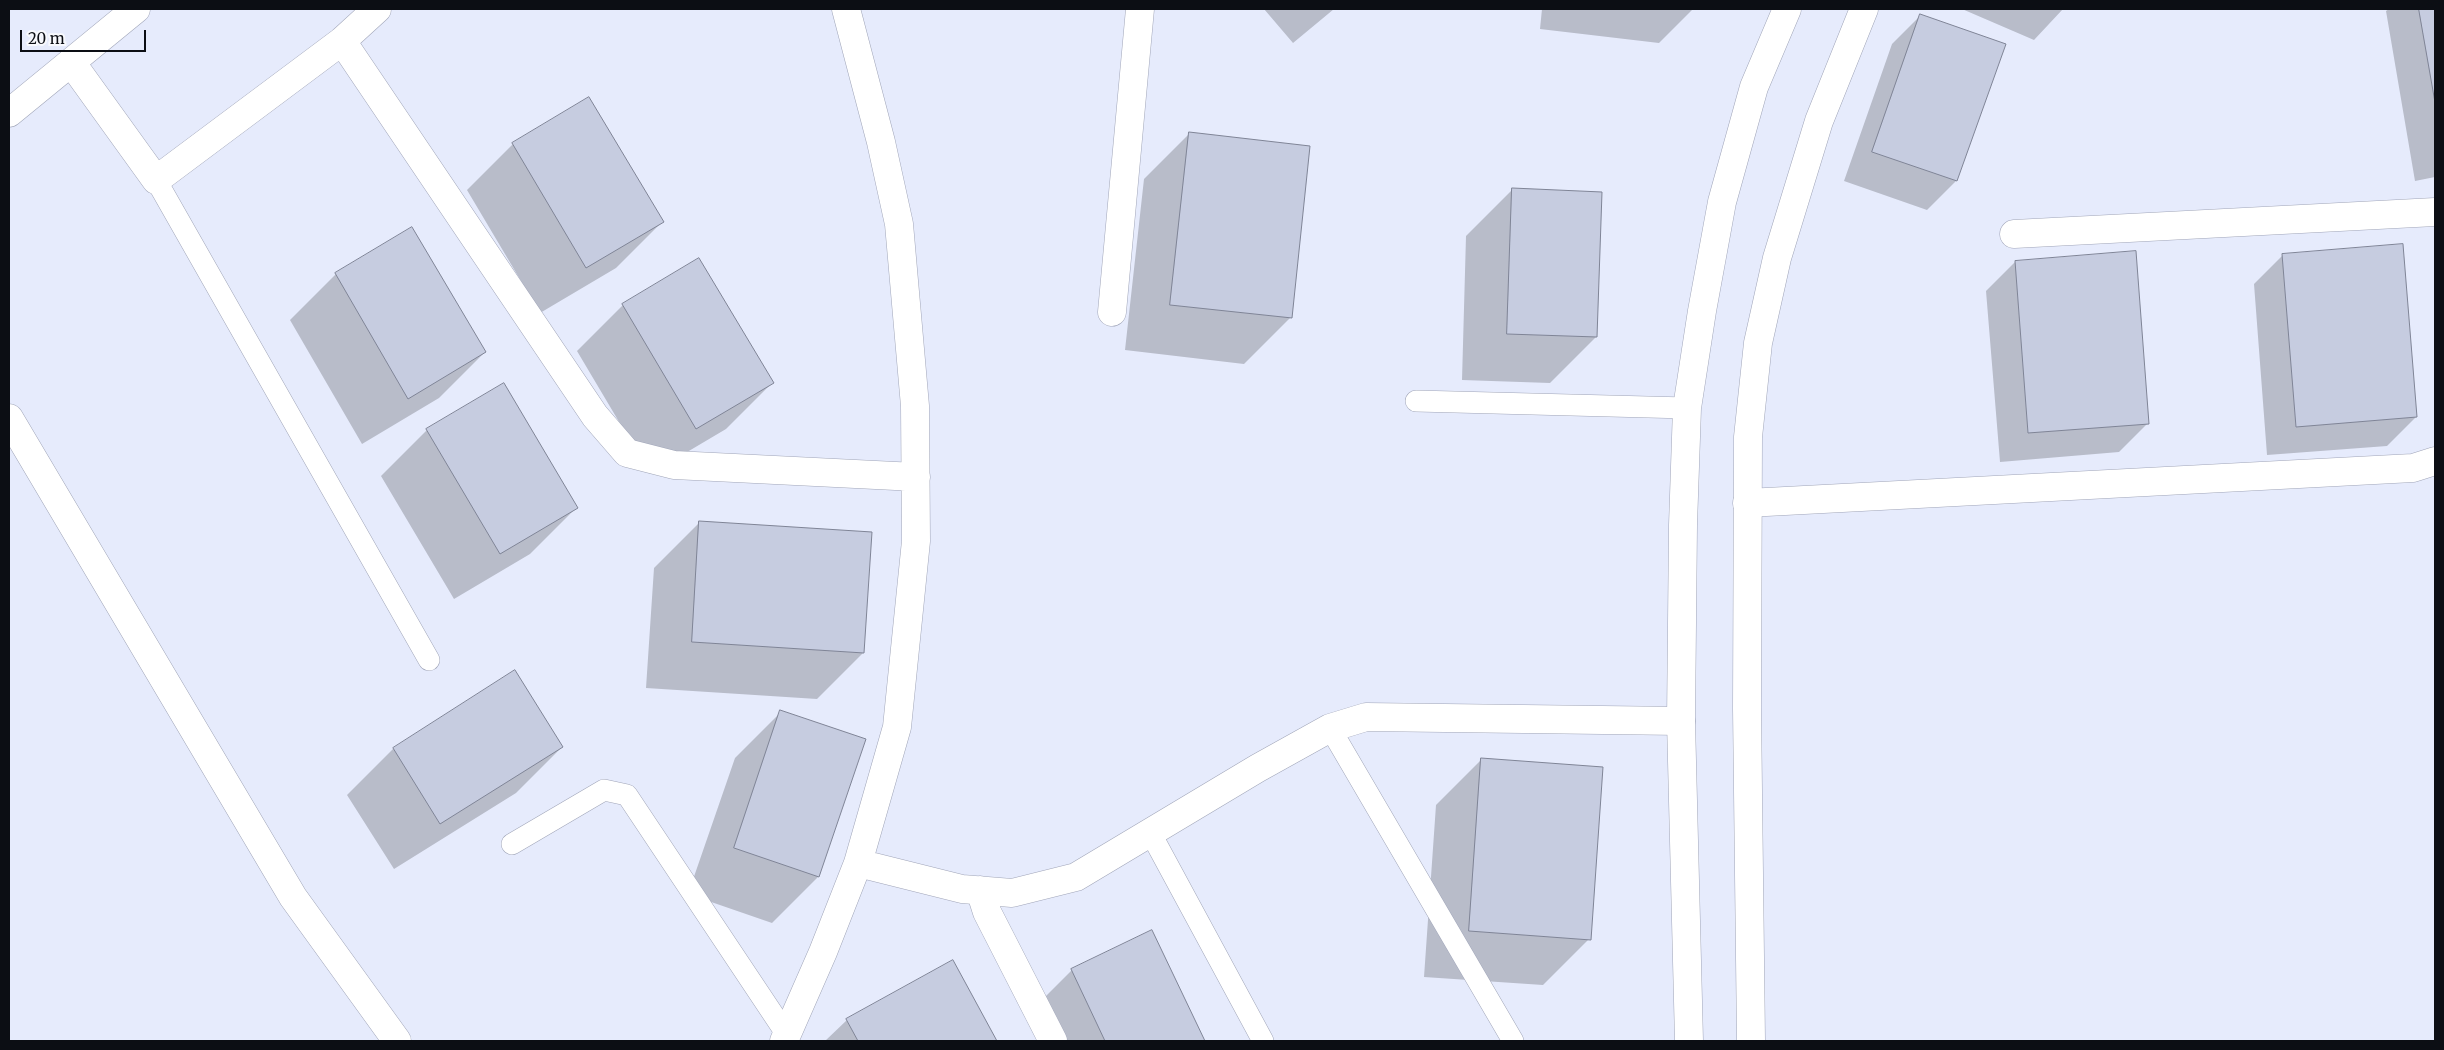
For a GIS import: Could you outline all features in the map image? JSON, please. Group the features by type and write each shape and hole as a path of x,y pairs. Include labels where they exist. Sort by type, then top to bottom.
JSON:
{"street":[{"path":"9,113 136,9"},
{"path":"71,62 156,180 342,41 377,9"},
{"path":"786,1038 858,863 897,727 916,541 915,406 899,224 881,142 846,9"},
{"path":"1112,312 1140,9"},
{"path":"1689,1041 1681,721 1683,525 1687,408 1722,202 1754,87 1787,9"},
{"path":"1752,1041 1747,708 1747,503 1748,437 1758,343 1777,258 1819,120 1864,9"},
{"path":"342,41 595,416 627,452 674,465 916,477"},
{"path":"2014,234 2435,212"},
{"path":"9,418 293,896 397,1041"},
{"path":"1747,503 2413,468 2435,461"},
{"path":"858,863 962,888 1012,893 1076,877 1330,728 1366,717 1681,721"},
{"path":"980,890 987,912 1053,1041"}],"lane":[{"path":"156,180 429,660"},
{"path":"1416,401 1687,408"},
{"path":"1330,728 1513,1041"},
{"path":"512,844 604,790 627,795 786,1038"},
{"path":"1150,832 1263,1041"}],"building":[{"path":"2419,9 2435,9 2435,102"},
{"path":"1920,14 2006,44 1957,181 1872,152"},
{"path":"589,97 664,222 586,268 512,143"},
{"path":"1189,132 1310,146 1292,318 1170,305"},
{"path":"1512,188 1602,192 1597,337 1507,334"},
{"path":"412,227 486,352 408,399 335,273"},
{"path":"2403,244 2417,417 2296,427 2282,254"},
{"path":"2136,251 2149,424 2028,433 2015,261"},
{"path":"699,258 774,383 696,429 622,304"},
{"path":"504,383 578,508 500,554 426,429"},
{"path":"699,521 872,532 864,653 692,642"},
{"path":"515,670 563,747 440,824 393,748"},
{"path":"780,710 866,739 819,877 734,848"},
{"path":"1481,758 1603,767 1591,940 1469,931"},
{"path":"1152,930 1205,1041 1105,1041 1071,969"},
{"path":"953,960 997,1041 858,1041 846,1019"}]}
